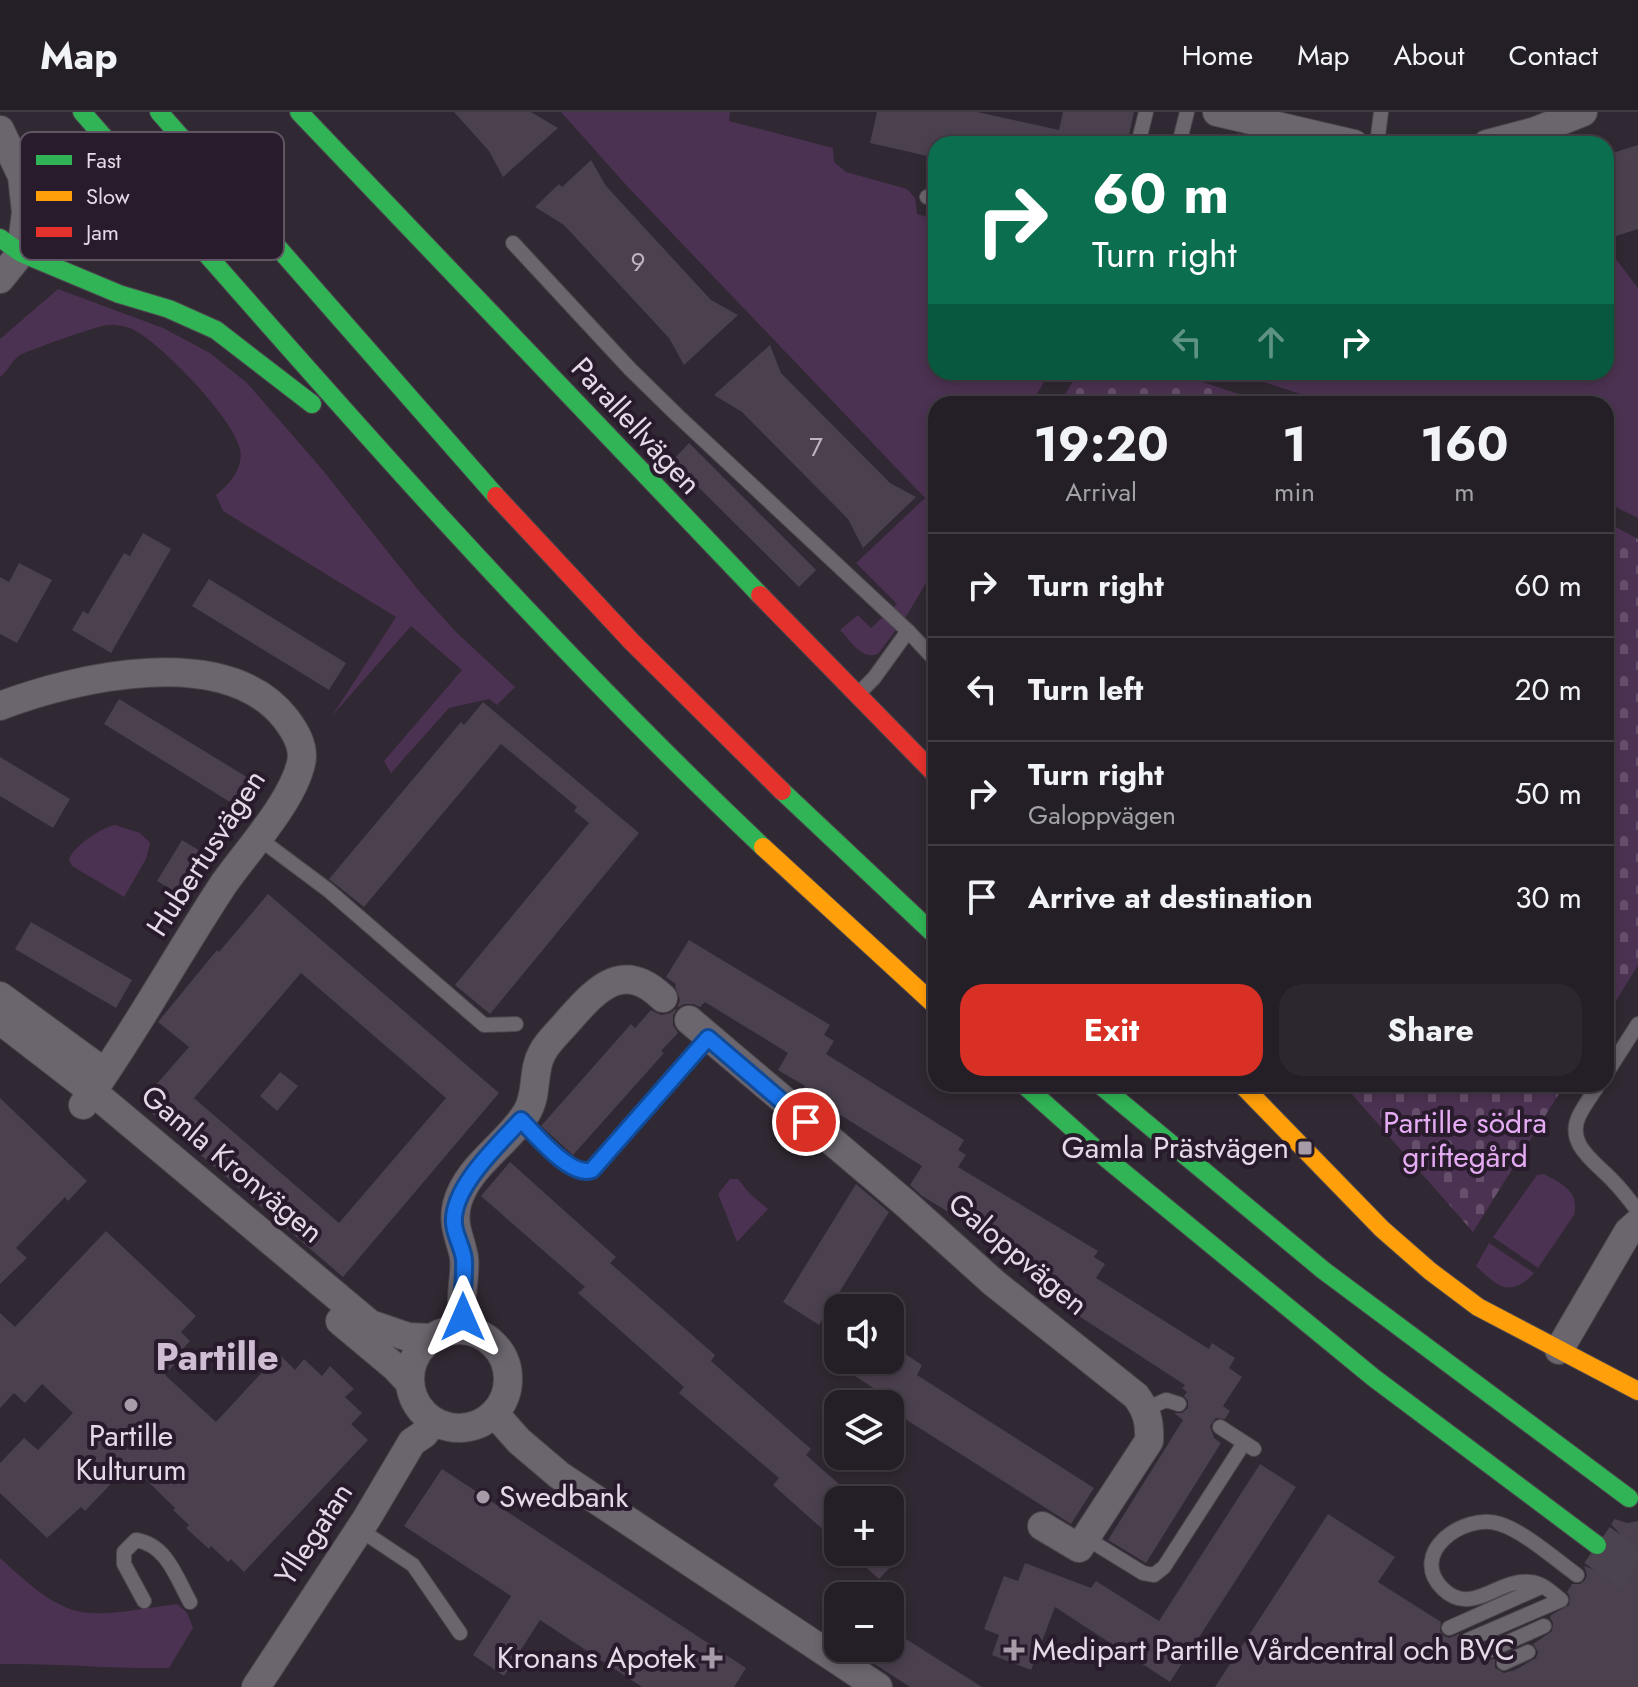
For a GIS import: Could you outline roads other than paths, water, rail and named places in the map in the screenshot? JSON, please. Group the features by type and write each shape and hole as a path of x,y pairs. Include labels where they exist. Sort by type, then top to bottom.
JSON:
{"main road":[{"path":"82,112 100,132"},
{"path":"159,112 177,132"},
{"name":"Parallellvägen","path":"299,112 694,528 928,767"},
{"path":"284,255 451,445 631,641 928,928"},
{"path":"42,260 119,294 169,309 216,330 406,480"},
{"path":"212,260 406,480 678,765 928,999"},
{"path":"1032,1092 1118,1168 1374,1378 1597,1545"},
{"path":"1109,1092 1323,1270 1629,1498"},
{"path":"1249,1092 1382,1229 1430,1271 1478,1307 1638,1391"},
{"path":"1599,1373 1638,1403"}],"street":[{"path":"1217,112 1320,136"},
{"path":"1517,136 1583,112"},
{"path":"0,130 20,172"},
{"path":"0,279 20,225"},
{"name":"Hubertusvägen","path":"0,706 108,677 158,671 212,677 246,689 265,700 281,713 300,743 302,761 293,786 224,885 93,1090"},
{"path":"465,1330 462,1306 464,1258 454,1223 460,1193 531,1104 541,1054 596,992 608,983 621,979 635,980 651,986 663,998"},
{"path":"0,996 93,1090"},
{"name":"Gamla Kronvägen","path":"0,1020 93,1090 370,1324 408,1337 430,1338"},
{"name":"Galoppvägen","path":"699,1029 905,1203 994,1283 1136,1396 1146,1409"},
{"name":"Gamla Kronvägen","path":"0,1041 93,1090 282,1269 410,1383"},
{"path":"1559,1350 1628,1232 1638,1223"},
{"path":"465,1330 480,1334 494,1344 504,1357 509,1373 508,1390 495,1414 478,1426 447,1428 433,1422 421,1411 413,1398 410,1383 415,1357 430,1338 448,1331 465,1330"},
{"path":"1042,1526 1079,1548 1149,1441 1150,1424 1146,1409"},
{"path":"495,1414 519,1441 559,1475 878,1687"},
{"name":"Yllegatan","path":"256,1687 412,1442 424,1434 433,1422"}],"lane":[{"path":"1140,136 1146,112"},
{"path":"1181,136 1187,112"},
{"path":"1378,136 1381,112"},
{"path":"513,243 669,407 928,652"},
{"path":"857,695 874,678 908,631"},
{"path":"257,837 328,890 484,1025 516,1024"},
{"path":"1614,1062 1638,1024"},
{"path":"521,1120 571,1168 586,1172 592,1170 699,1029"},
{"path":"1594,1092 1579,1116 1575,1135 1577,1143 1638,1211"},
{"path":"1146,1409 1166,1400 1179,1404"},
{"path":"1086,1538 1143,1573 1154,1575 1164,1567 1249,1446 1220,1427"},
{"path":"1468,1640 1561,1600 1543,1586 1528,1581 1513,1583 1478,1598 1465,1600 1450,1595 1439,1586 1433,1555 1439,1542 1461,1527 1472,1523 1499,1524 1577,1575"},
{"path":"359,1529 413,1565 460,1633"},
{"path":"144,1601 124,1564 124,1552 136,1540 148,1542 162,1551 190,1602"},
{"path":"1449,1628 1543,1586"},
{"path":"1486,1652 1544,1626"},
{"path":"1504,1663 1528,1652"}],"tunnel":[{"path":"1597,1545 1638,1574"}],"place":[{"name":"Gamla Prästvägen","path":"1305,1148"},
{"name":"Partille Kulturum","path":"131,1405"},
{"name":"Swedbank","path":"483,1497"},
{"name":"Medipart Partille Vårdcentral och BVC","path":"1014,1650"},
{"name":"Kronans Apotek","path":"712,1658"}],"district":[{"name":"Partille","path":"217,1357"}],"park label":[{"name":"Partille södra griftegård","path":"1465,1140"}]}
